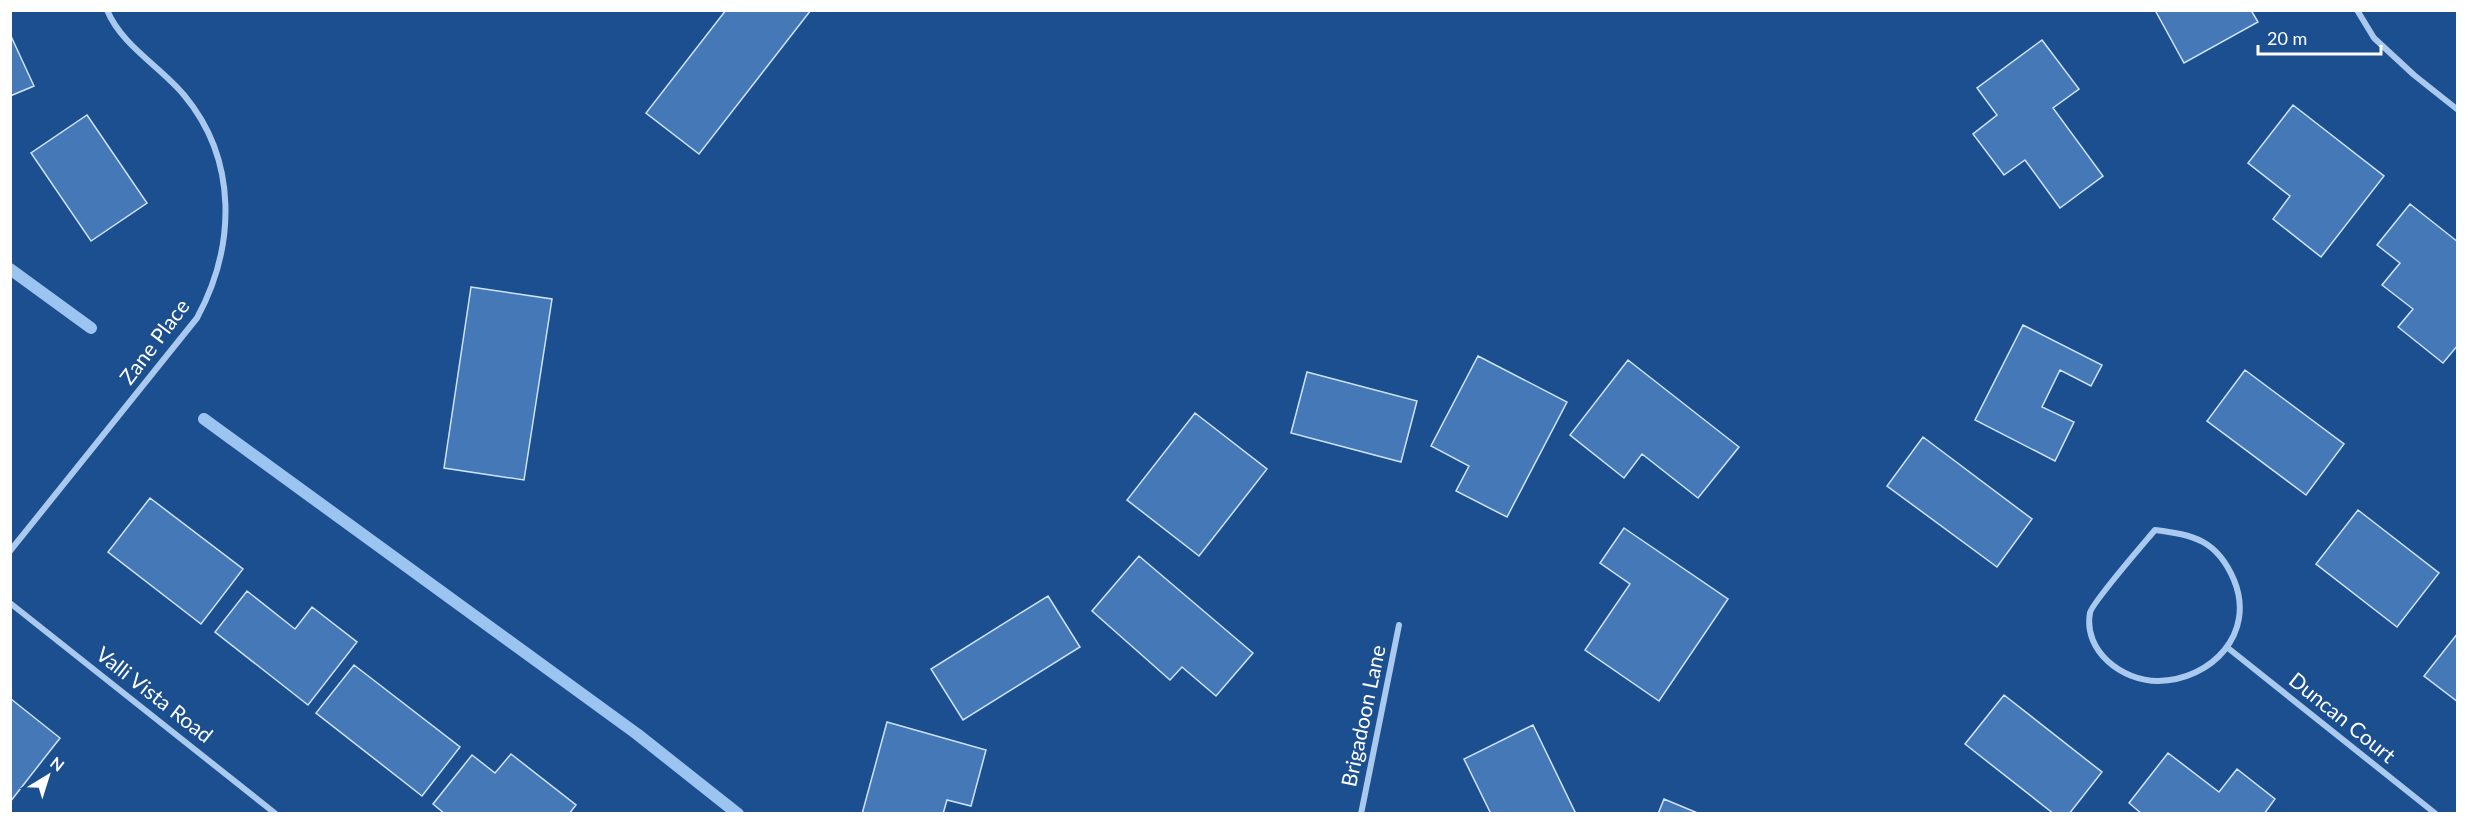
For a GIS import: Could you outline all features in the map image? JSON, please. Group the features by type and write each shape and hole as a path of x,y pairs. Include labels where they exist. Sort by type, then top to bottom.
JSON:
{"street":[{"name":"Zane Place","path":"10,551 197,318 207,300 222,256 226,215 222,170 208,130 183,94 139,54 107,10"},
{"path":"2357,10 2374,38 2457,110"},
{"path":"2155,530 2187,534 2212,546 2228,566 2238,591 2239,620 2228,648 2202,668 2182,677 2157,681 2130,675 2105,662 2090,637 2090,611 2155,530"},
{"name":"Valli Vista Road","path":"10,603 276,813"},
{"name":"Brigadoon Lane","path":"1361,813 1400,625"},
{"name":"Duncan Court","path":"2228,648 2436,813"}],"building":[{"path":"726,10 811,10 699,154 646,113"},
{"path":"2155,10 2251,10 2258,22 2184,63"},
{"path":"10,34 34,86 10,96"},
{"path":"2042,40 2079,89 2053,108 2103,176 2060,208 2025,160 2004,175 1973,134 1997,115 1977,88"},
{"path":"2293,105 2384,176 2321,257 2273,219 2290,196 2248,163"},
{"path":"87,115 147,203 91,241 31,153"},
{"path":"2410,204 2458,242 2458,345 2443,363 2398,327 2413,309 2382,285 2400,263 2377,245"},
{"path":"471,287 552,299 524,480 444,468"},
{"path":"2023,325 2102,365 2091,386 2060,370 2042,407 2074,422 2055,461 1975,420"},
{"path":"1478,356 1567,402 1507,517 1456,491 1469,466 1431,446"},
{"path":"1628,360 1739,447 1698,498 1642,454 1624,478 1570,435"},
{"path":"2245,370 2344,444 2306,495 2207,421"},
{"path":"1307,372 1417,401 1401,462 1291,433"},
{"path":"1195,413 1267,469 1199,556 1127,500"},
{"path":"1923,437 2032,519 1997,567 1887,486"},
{"path":"150,498 243,569 201,624 108,552"},
{"path":"2358,510 2439,573 2397,627 2316,564"},
{"path":"1624,528 1728,599 1659,701 1585,650 1630,584 1600,563"},
{"path":"1139,556 1253,653 1216,696 1182,667 1170,680 1092,611"},
{"path":"247,591 295,629 312,607 357,642 308,705 215,632"},
{"path":"1048,596 1080,647 963,720 931,669"},
{"path":"2458,633 2458,702 2424,676"},
{"path":"354,665 460,747 422,796 316,713"},
{"path":"2004,695 2102,772 2069,814 2054,814 1965,744"},
{"path":"10,700 60,738 10,802"},
{"path":"887,722 986,750 971,806 947,800 943,814 862,814"},
{"path":"1533,725 1576,814 1491,814 1464,759"},
{"path":"2168,753 2219,792 2237,769 2275,799 2264,814 2142,814 2129,803"},
{"path":"511,754 576,805 569,814 445,814 433,804 472,755 495,773"},
{"path":"1664,799 1700,814 1658,814"}],"waterway":[{"path":"10,269 91,328"},
{"path":"204,419 637,734 738,814"}]}
